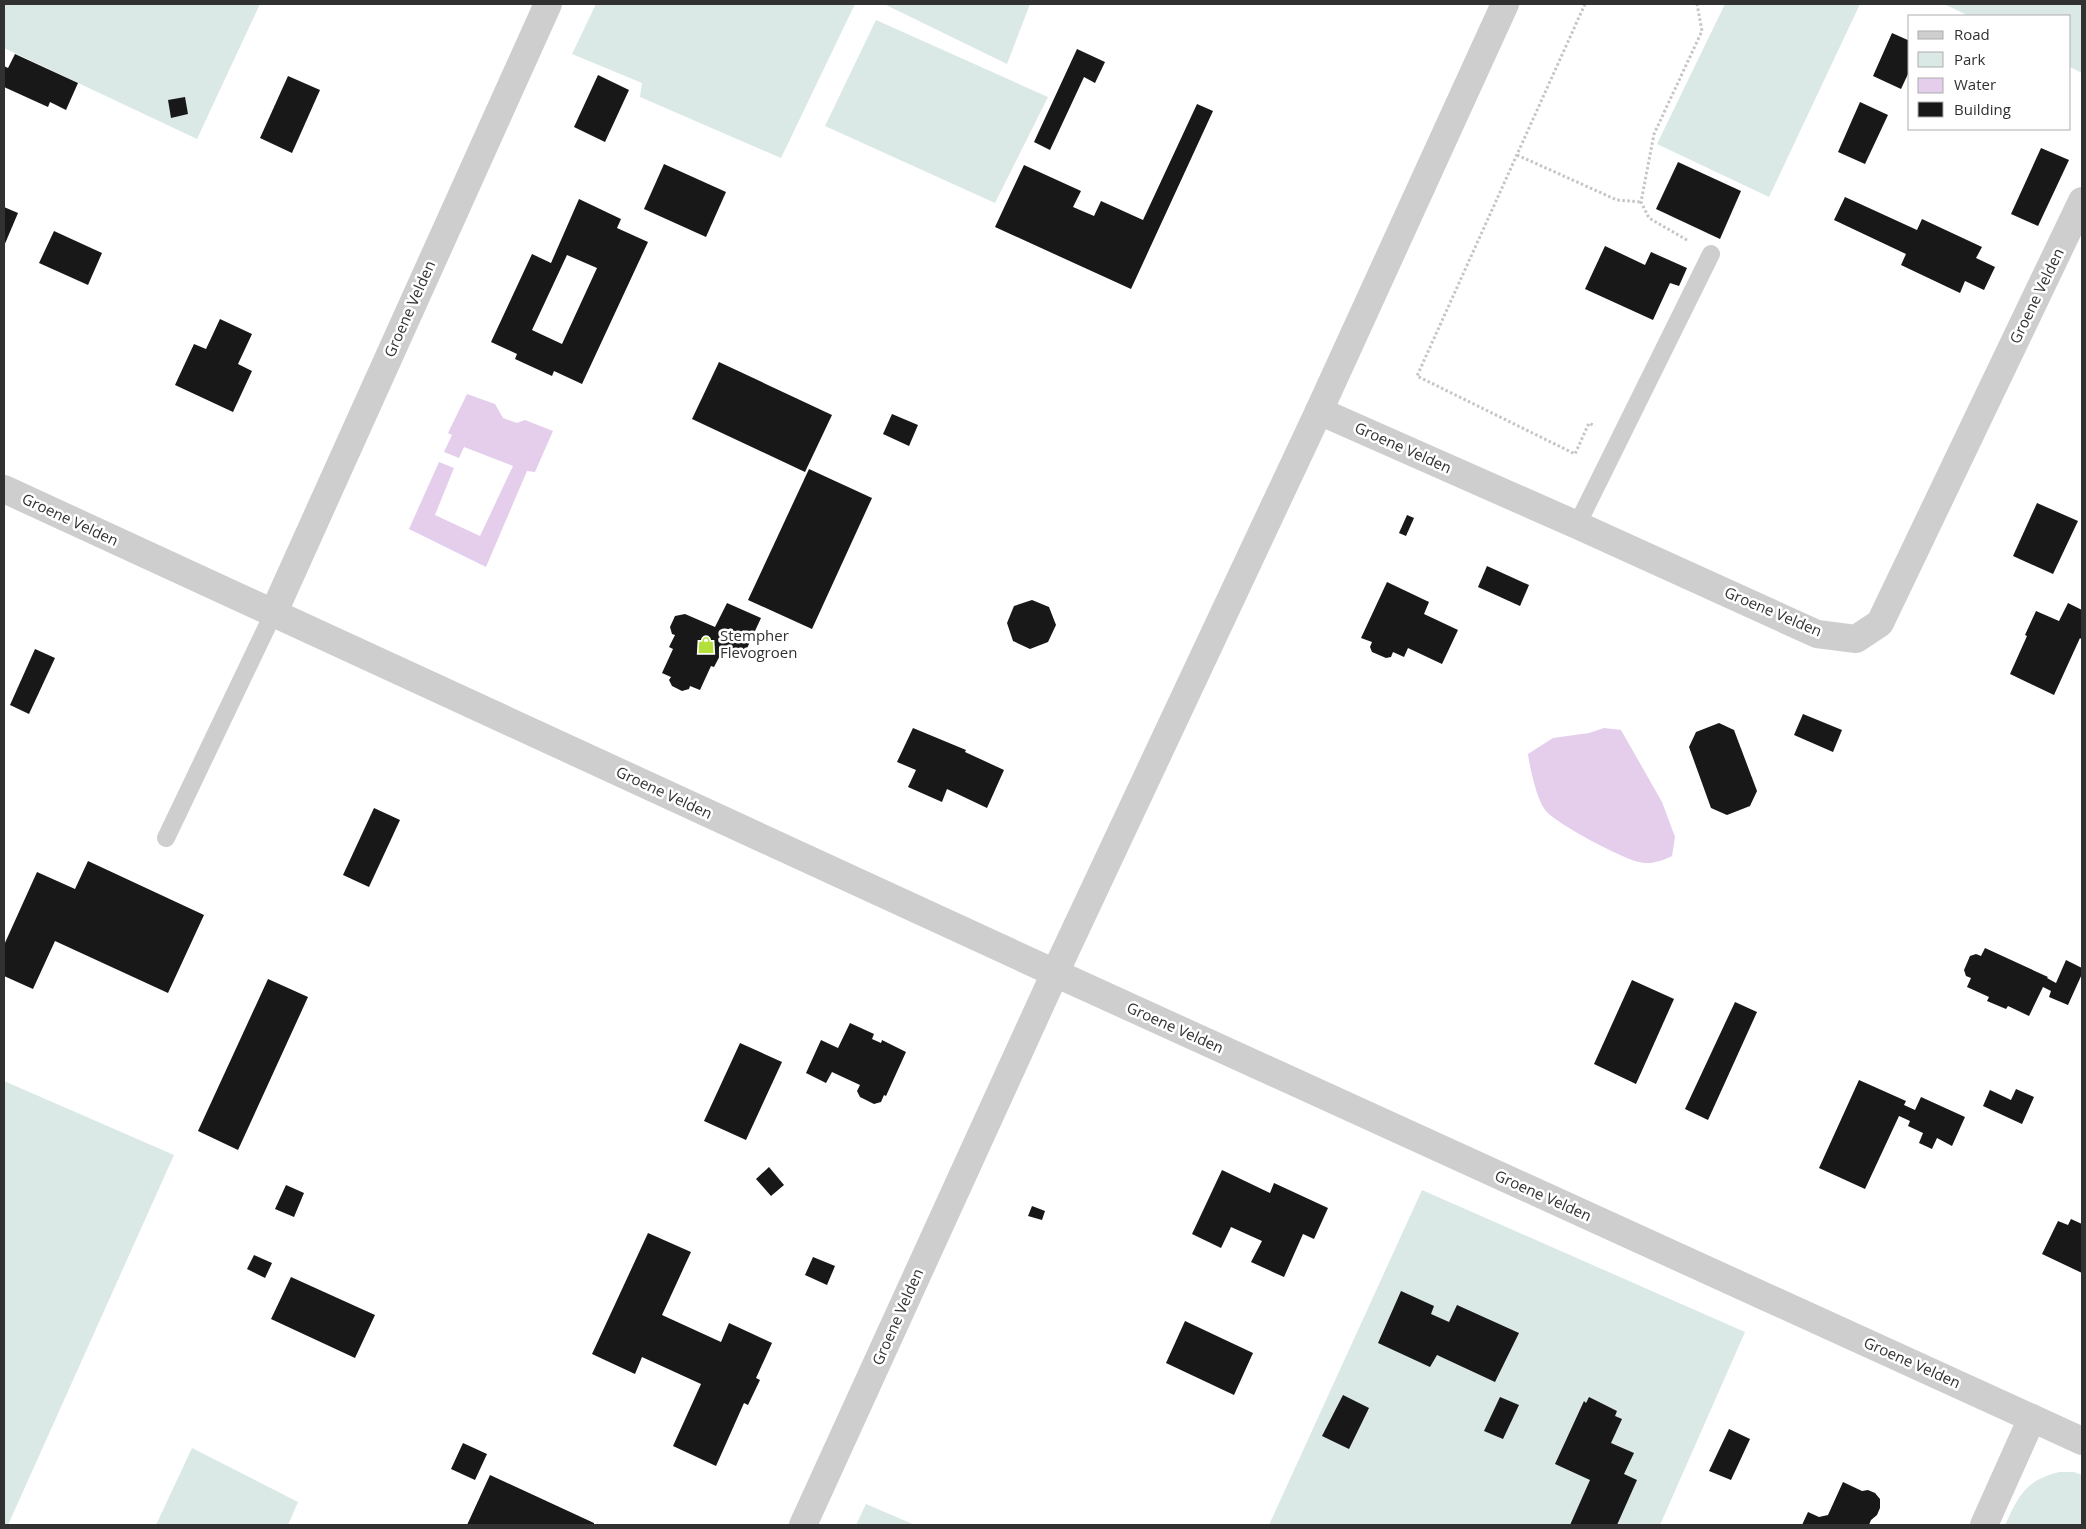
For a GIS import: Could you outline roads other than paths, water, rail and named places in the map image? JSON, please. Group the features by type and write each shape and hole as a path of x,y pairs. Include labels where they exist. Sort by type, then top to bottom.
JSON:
{"street":[{"name":"Groene Velden","path":"273,614 548,4"},
{"name":"Groene Velden","path":"803,1525 1055,973 1319,411 1505,4"},
{"name":"Groene Velden","path":"1319,411 1818,634 1856,639 1880,623 2082,200"},
{"name":"Groene Velden","path":"4,489 1055,973 2082,1441"},
{"path":"1984,1525 2032,1418"}],"lane":[{"path":"1577,525 1711,254"},
{"path":"166,838 273,614"}],"water":[{"path":"467,394 495,404 503,418 517,423 525,420 553,431 535,472 527,471 486,567 409,529 439,462 454,468 435,515 480,536 513,466 464,447 459,458 444,452 452,435 448,433"},
{"path":"1604,728 1621,730 1662,802 1675,837 1672,856 1652,863 1643,863 1630,859 1605,848 1577,832 1554,818 1543,807 1534,784 1528,754 1553,738 1589,733"}],"place":[{"name":"Stempher Flevogroen","path":"706,645"}]}
